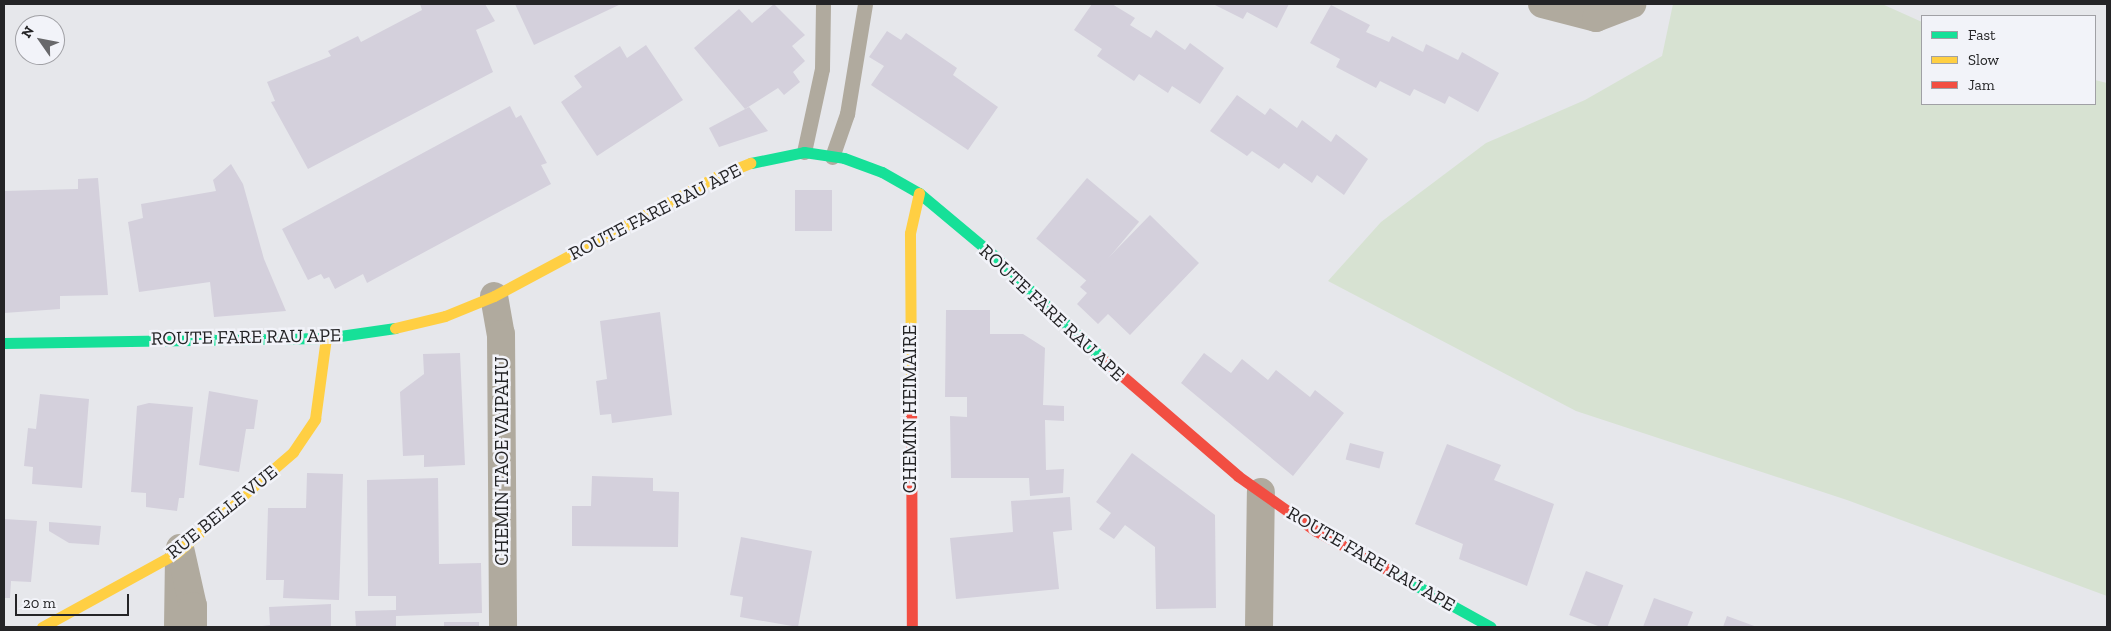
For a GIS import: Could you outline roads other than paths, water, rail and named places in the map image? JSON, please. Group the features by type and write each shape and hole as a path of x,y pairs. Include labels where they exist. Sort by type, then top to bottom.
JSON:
{"main road":[{"name":"ROUTE FARE RAU APE","path":"4,342 326,338 445,316 494,296 718,176 764,158 804,152 832,157 882,172 919,193 992,254 1152,406 1261,492 1316,531 1491,627"},
{"name":"CHEMIN HEIMAIRE","path":"912,627 910,233 919,193"},
{"name":"RUE BELLE VUE","path":"42,627 176,552 293,452 314,420 326,338"}],"street":[{"path":"1542,4 1596,18 1632,4"},
{"name":"CHEMIN TAOE VAIPAHU","path":"494,296 501,334 503,627"},
{"path":"1260,627 1261,492"},
{"path":"176,552 193,606 193,627"}],"lane":[{"path":"804,152 822,69 823,4"},
{"path":"832,157 847,114 865,4"},
{"path":"171,627 176,552"}]}
